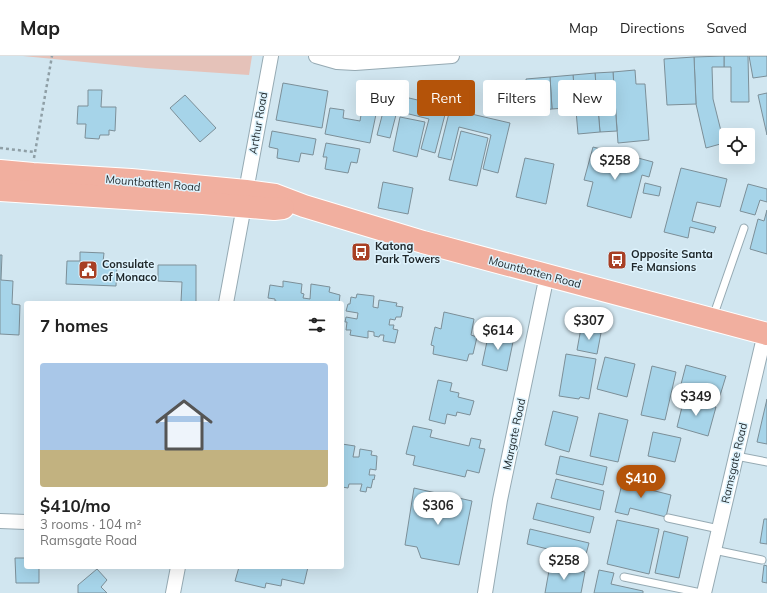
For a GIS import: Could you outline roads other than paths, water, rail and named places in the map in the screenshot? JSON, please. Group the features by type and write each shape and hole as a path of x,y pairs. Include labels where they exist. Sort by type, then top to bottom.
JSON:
{"main road":[{"name":"Mountbatten Road","path":"0,171 132,180 245,198 274,209 304,206 423,242 766,333"},
{"name":"Mountbatten Road","path":"0,190 245,198"}],"street":[{"name":"Arthur Road","path":"226,301 271,56"},
{"path":"316,56 337,62 355,63 452,56"},
{"name":"Margate Road","path":"485,593 500,500 547,275"},
{"name":"Ramsgate Road","path":"703,593 766,333"},
{"path":"0,521 24,522"},
{"path":"173,593 178,569"}],"lane":[{"path":"712,319 744,228"},
{"path":"736,456 767,462"},
{"path":"668,518 719,530"},
{"path":"714,550 762,560"},
{"path":"624,577 703,593"}],"place":[{"name":"Katong Park Towers","path":"361,252"},
{"name":"Opposite Santa Fe Mansions","path":"617,260"},
{"name":"Consulate of Monaco","path":"88,270"}]}
